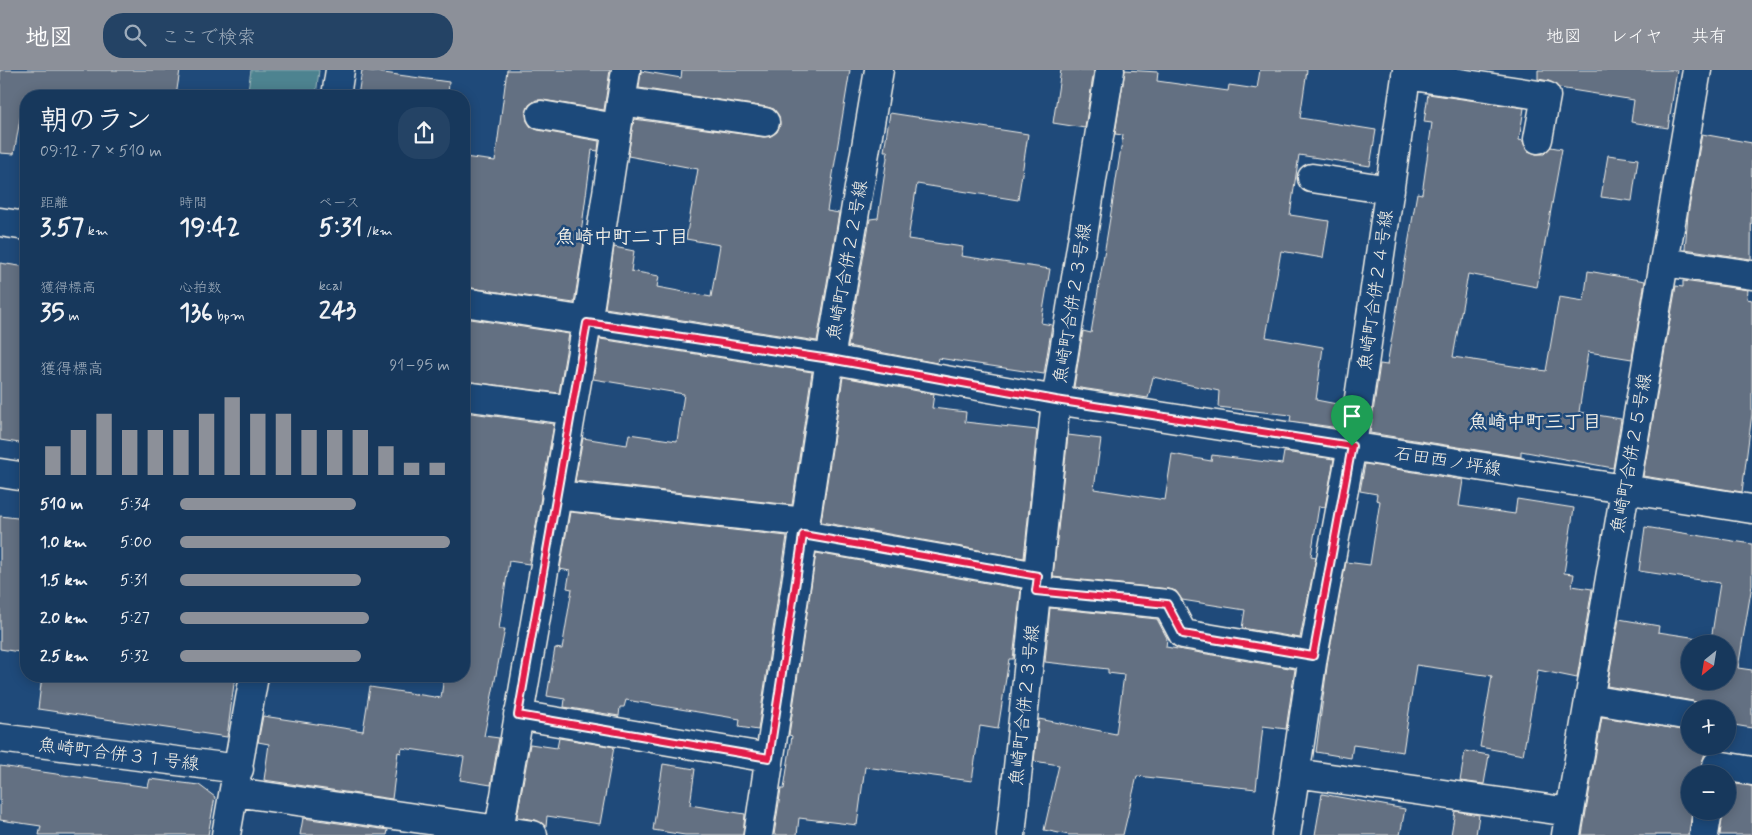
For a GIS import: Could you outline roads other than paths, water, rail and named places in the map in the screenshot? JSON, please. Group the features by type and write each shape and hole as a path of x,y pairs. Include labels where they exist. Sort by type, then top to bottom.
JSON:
{"street":[{"path":"337,90 340,70"},
{"path":"499,830 570,410 587,323 626,70"},
{"name":"魚崎町合併２２号線","path":"758,835 830,359 879,70"},
{"name":"魚崎町合併２３号線","path":"1011,835 1056,400 1110,70"},
{"name":"魚崎町合併２５号線","path":"1568,824 1697,70"},
{"path":"1407,73 1546,96 1538,139"},
{"name":"魚崎町合併２４号線","path":"1286,835 1313,656 1352,446 1407,73"},
{"path":"622,101 765,122"},
{"path":"541,114 616,128"},
{"path":"1312,178 1390,190"},
{"path":"0,222 20,225"},
{"path":"1664,262 1752,275"},
{"name":"石田西ノ坪線","path":"470,303 587,323 830,359 1056,400 1752,509"},
{"path":"470,397 570,410"},
{"path":"0,473 20,476"},
{"path":"556,495 804,529 1037,584 1167,604 1183,634 1313,656"},
{"path":"226,835 253,682"},
{"path":"1589,699 1681,714"},
{"path":"518,715 769,758"},
{"name":"魚崎町合併３１号線","path":"0,738 533,835"},
{"path":"1717,762 1752,771"},
{"path":"1295,773 1568,824"},
{"path":"1704,835 1706,820"}],"district":[{"name":"魚崎中町二丁目","path":"622,236"},
{"name":"魚崎中町三丁目","path":"1535,421"}]}
